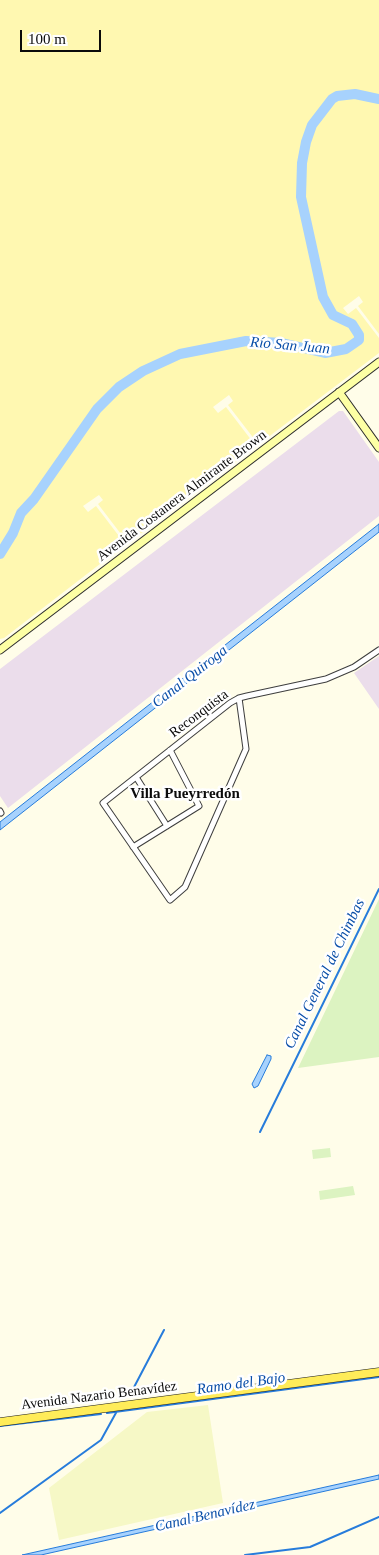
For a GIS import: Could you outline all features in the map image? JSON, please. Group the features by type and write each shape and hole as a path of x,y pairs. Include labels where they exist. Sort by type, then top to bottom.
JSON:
{"main road":[{"name":"Avenida Costanera Almirante Brown","path":"0,650 379,362"},
{"path":"339,392 379,448"},
{"name":"Avenida Nazario Benavídez","path":"0,1422 379,1372"}],"street":[{"name":"Reconquista","path":"133,847 103,803 136,776 239,698 326,679 354,667 379,650"},
{"path":"170,750 199,806 133,847 170,900 185,887 246,749 239,698"},
{"path":"136,776 167,826"}],"shaded area":[{"path":"339,411 343,411 379,462 379,516 8,808 0,796 0,669"},
{"path":"379,656 379,709 354,673"}],"green space":[{"path":"379,899 379,1057 298,1068"},
{"path":"330,1148 331,1157 313,1159 312,1150"},
{"path":"353,1186 355,1195 320,1200 319,1191"},
{"path":"208,1405 223,1503 59,1540 49,1488 147,1412"}],"sand":[{"path":"0,0 379,0 379,334 358,306 363,302 359,296 343,308 348,314 356,308 379,338 379,353 263,441 255,440 228,405 233,401 229,395 213,407 218,413 226,407 252,441 252,450 132,540 124,538 98,504 103,500 99,495 83,506 88,512 96,506 122,540 122,547 4,638 0,639"}],"water":[{"name":"Canal Quiroga","path":"379,524 379,532 0,830 0,822"},
{"path":"267,1055 271,1056 271,1059 258,1086 254,1088 252,1084"},
{"name":"Canal Benavídez","path":"379,1475 379,1479 41,1555 22,1555"}],"waterway":[{"name":"Río San Juan","path":"0,554 13,533 21,513 34,499 97,409 119,387 143,371 180,354 246,341 282,343 325,353 346,349 359,340 359,335 352,324 333,315 323,297 301,197 302,163 312,125 332,99 337,96 355,94 379,99"},
{"name":"Canal General de Chimbas","path":"291,1069 379,889"},
{"name":"Canal General de Chimbas","path":"260,1132 291,1069"},
{"path":"132,1391 164,1330"},
{"name":"Ramo del Bajo","path":"107,1413 379,1377"},
{"path":"0,1513 101,1440 117,1411"},
{"name":"Ramo del Bajo","path":"0,1426 101,1414"},
{"path":"245,1555 310,1547 379,1517"}],"district":[{"name":"Villa Pueyrredón","path":"185,794"}]}
